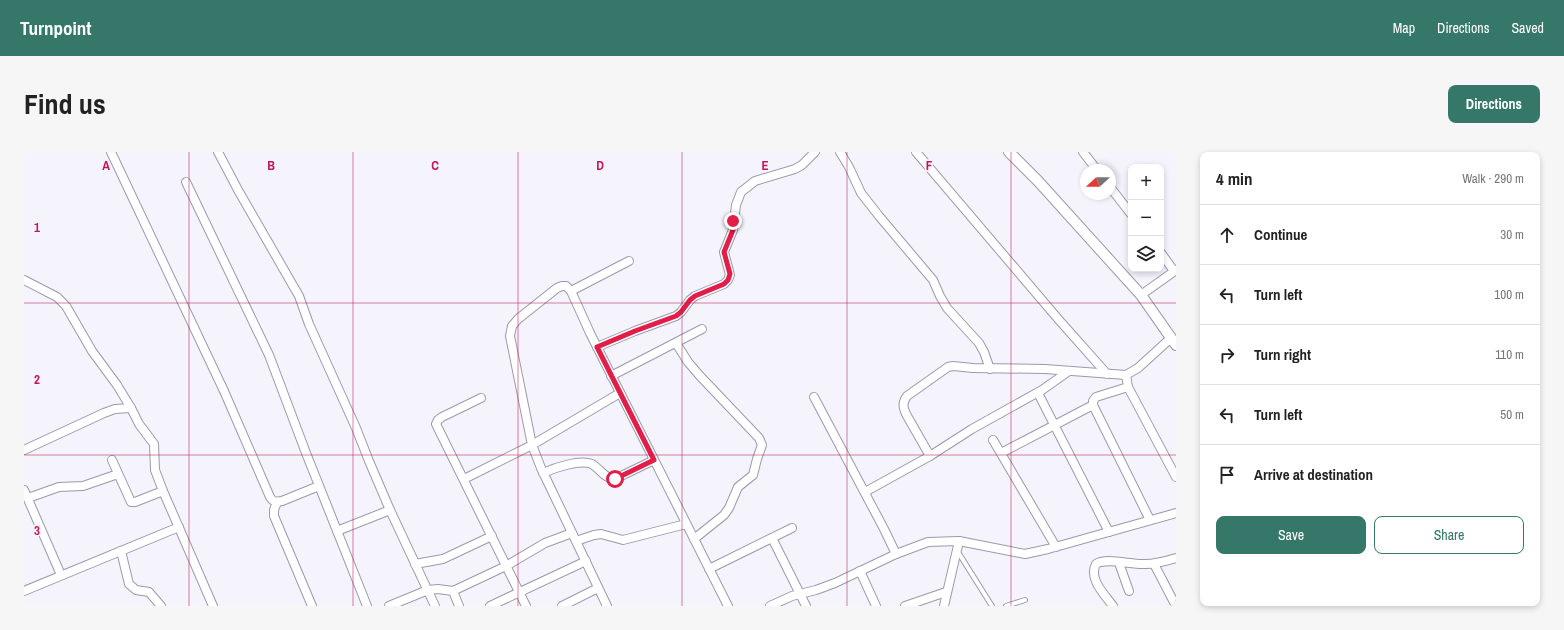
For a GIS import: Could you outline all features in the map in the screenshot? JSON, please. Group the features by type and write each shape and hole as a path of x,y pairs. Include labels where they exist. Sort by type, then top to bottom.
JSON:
{"street":[{"path":"111,152 224,391 270,497 272,500 277,502 319,486"},
{"path":"218,152 299,296 309,324 356,428 390,510 435,606"},
{"path":"597,347 676,316 695,296 724,284 728,280 730,274 724,252 733,230 736,205 741,192 755,181 795,169 802,165 815,152"},
{"path":"840,152 861,193 933,280 947,308 979,342 990,369"},
{"path":"916,152 1107,374"},
{"path":"930,456 906,414 904,401 908,396 948,367 1045,369 1126,375 1138,368 1174,341 1141,295 1038,181 1009,152"},
{"path":"1083,152 1092,164"},
{"path":"186,182 269,355 367,606"},
{"path":"1116,195 1128,210"},
{"path":"1141,295 1175,270 1164,257"},
{"path":"571,291 629,262"},
{"path":"24,280 57,297 66,306 92,351 131,408 139,424 154,444 155,470 213,606"},
{"path":"607,606 543,473 532,445 510,336 512,326 518,319 557,288 562,286 566,286 571,291 611,376 728,606"},
{"path":"611,376 702,329"},
{"path":"676,342 688,362 759,438 762,445 754,474 738,487 729,508 724,515 694,539"},
{"path":"865,492 930,456 972,429 1038,392 1061,378 1069,371"},
{"path":"1126,375 1128,387 1176,477"},
{"path":"1128,387 1096,397 1093,401 1093,405 1150,520"},
{"path":"1038,392 1109,532"},
{"path":"464,479 532,445 620,393"},
{"path":"814,397 865,492 896,554"},
{"path":"481,398 442,417 436,424 526,606"},
{"path":"1001,453 1093,405"},
{"path":"24,450 109,411 131,408"},
{"path":"993,440 1056,547"},
{"path":"112,460 130,502 135,502 163,491"},
{"path":"543,473 560,466 587,463 610,479 615,479 654,460"},
{"path":"28,498 59,487 83,486 118,474"},
{"path":"24,490 61,576"},
{"path":"277,502 274,510 274,516 312,606"},
{"path":"337,531 390,510"},
{"path":"770,606 786,598 816,590 896,554 928,542 958,541 1025,554 1056,547 1176,513"},
{"path":"576,541 602,534 623,540 686,524"},
{"path":"24,591 179,527"},
{"path":"709,569 792,528"},
{"path":"389,606 428,590 438,589 453,591 506,566 541,545 572,533"},
{"path":"416,564 443,559 492,536"},
{"path":"772,538 806,606"},
{"path":"944,606 958,541"},
{"path":"121,551 129,584 136,590 149,592 161,606"},
{"path":"1113,606 1099,588 1096,581 1094,567 1096,564 1104,561 1154,564 1176,558"},
{"path":"490,606 586,561"},
{"path":"1119,563 1130,591"},
{"path":"1154,564 1176,606"},
{"path":"860,571 876,606"},
{"path":"562,606 598,588"},
{"path":"453,591 459,606"},
{"path":"904,606 946,592"}],"lane":[{"path":"956,550 992,606"},
{"path":"1006,606 1025,600"}],"route":[{"path":"615,479 654,460 597,347 649,325 668,320 681,312 695,296 724,284 728,280 730,274 724,252 733,230 733,221"}]}
